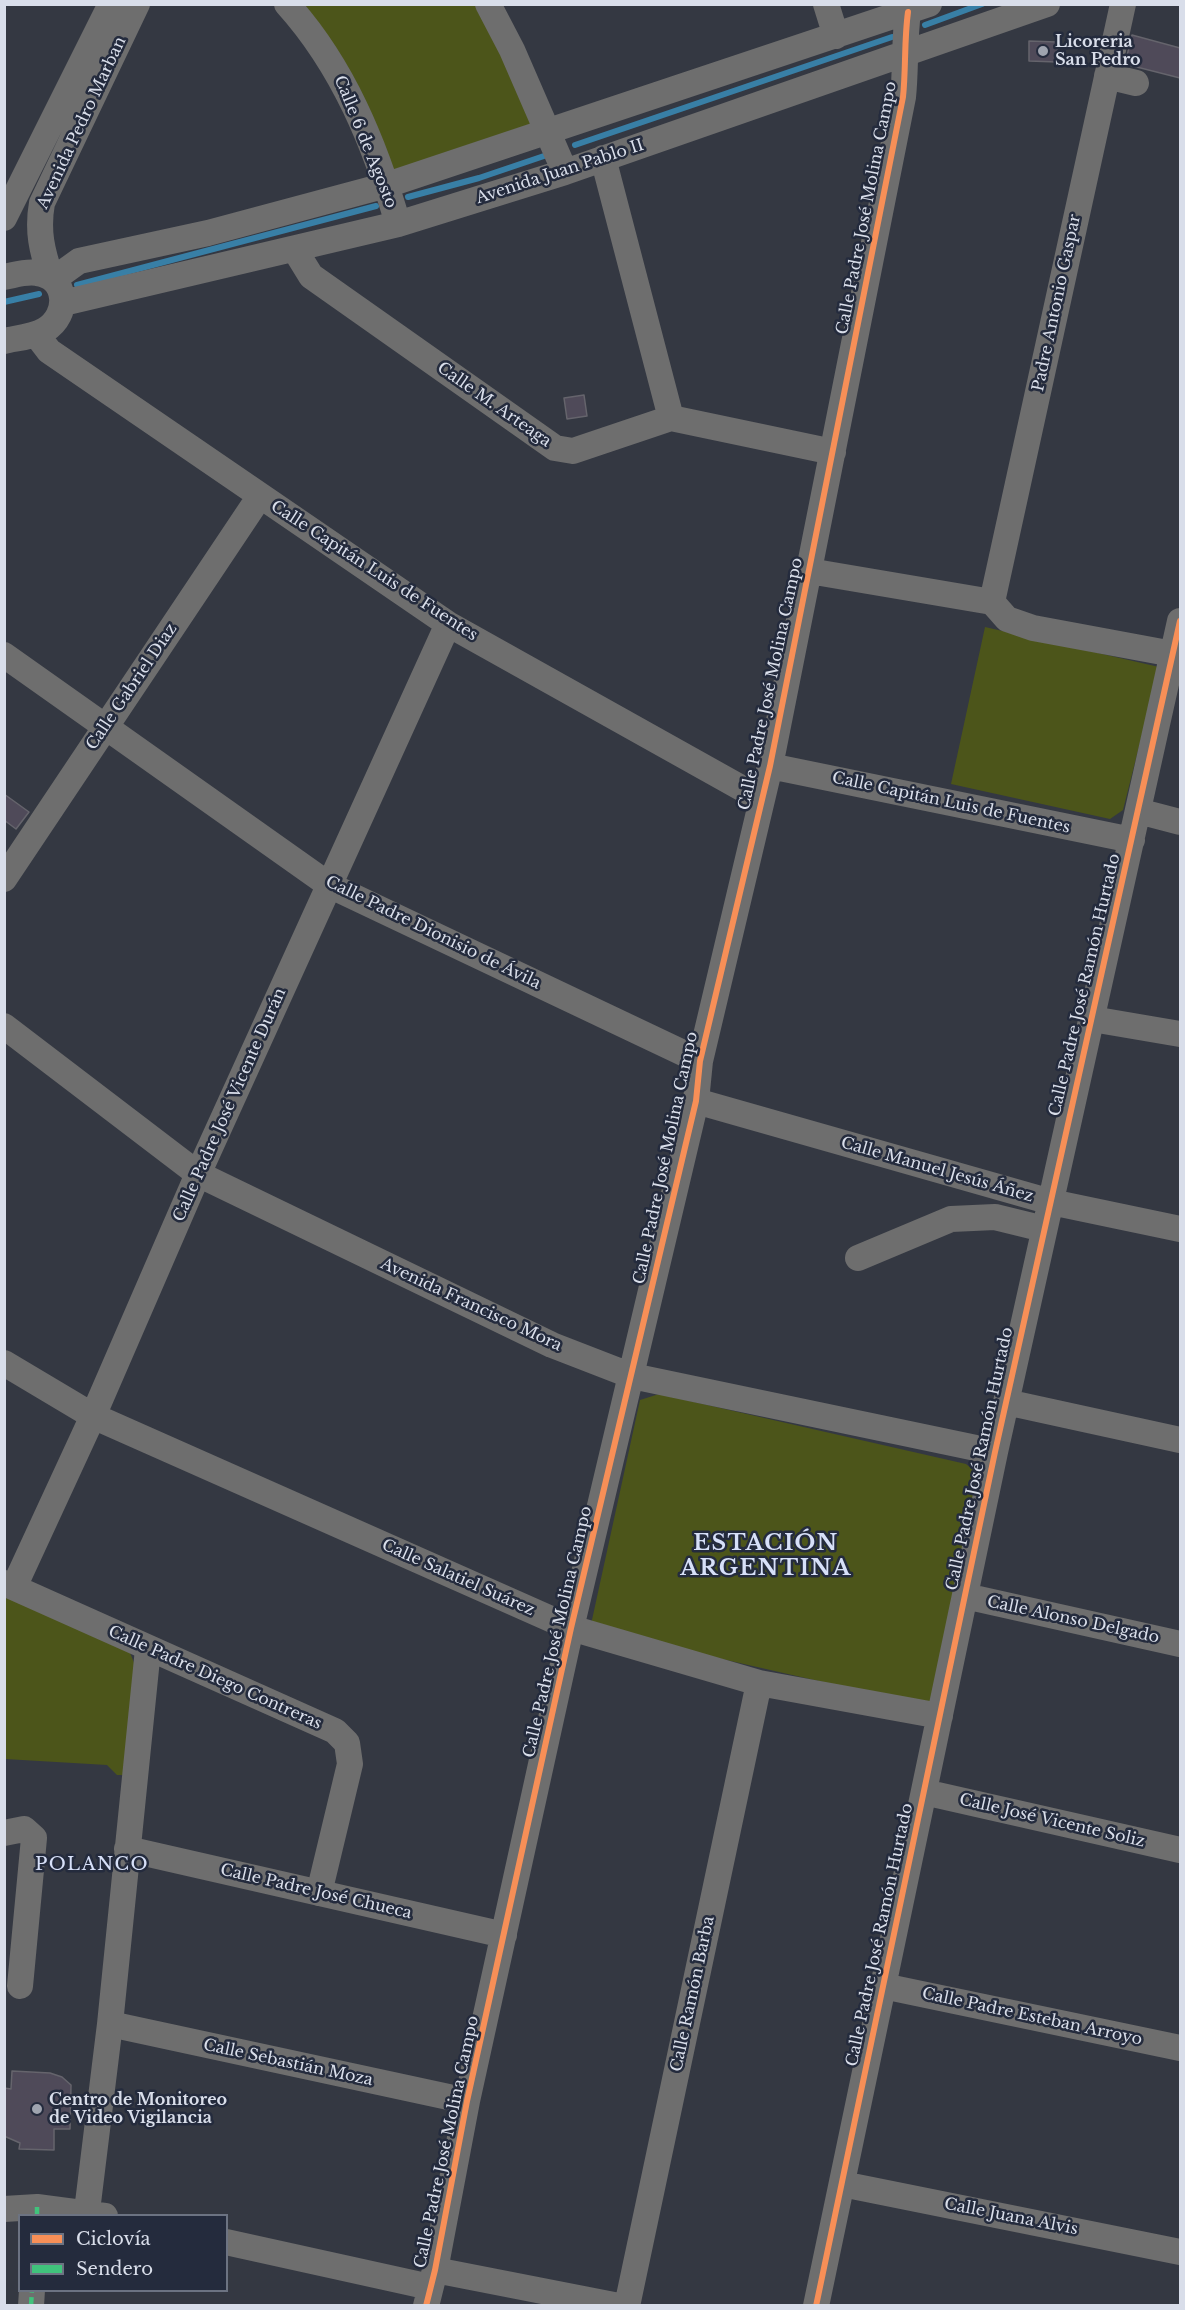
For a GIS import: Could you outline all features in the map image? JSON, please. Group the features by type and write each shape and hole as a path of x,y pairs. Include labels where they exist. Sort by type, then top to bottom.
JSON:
{"street":[{"name":"Avenida Pedro Marban","path":"4,218 111,4"},
{"name":"Avenida Pedro Marban","path":"63,303 62,292 53,278 40,241 38,224 42,203 137,4"},
{"name":"Calle 6 de Agosto","path":"287,4 312,32 333,63 387,185 398,224"},
{"path":"488,4 513,50 565,172"},
{"path":"826,4 836,36"},
{"name":"Avenida Juan Pablo II","path":"63,303 398,224 565,172 1047,4"},
{"name":"Padre Antonio Gaspar","path":"992,603 1123,4"},
{"path":"4,277 37,273 53,278 79,261 208,234 387,185 918,8"},
{"name":"Calle Padre José Molina Campo","path":"430,2288 467,2101 572,1628 696,1101 700,1061 770,766 903,97 906,74 903,55 918,8"},
{"path":"1107,76 1136,83"},
{"path":"603,158 671,418 833,452"},
{"name":"Calle M. Arteaga","path":"295,250 311,276 555,448 573,451 671,418"},
{"path":"4,341 46,330 60,316 63,303"},
{"name":"Calle Capitán Luis de Fuentes","path":"36,334 49,351 448,624 761,799"},
{"name":"Calle Gabriel Diaz","path":"4,879 260,496"},
{"path":"809,571 992,603 1007,619 1033,628 1173,654"},
{"name":"Calle Padre José Ramón Hurtado","path":"816,2306 995,1452 1180,621"},
{"name":"Calle Padre José Vicente Durán","path":"9,1585 93,1416 198,1174 448,624"},
{"name":"Calle Padre Dionisio de Ávila","path":"4,655 329,885 700,1061"},
{"name":"Calle Capitán Luis de Fuentes","path":"770,766 1132,840"},
{"path":"1138,811 1180,822"},
{"path":"1092,1018 1180,1034"},
{"name":"Avenida Francisco Mora","path":"4,1026 198,1174 552,1345 632,1376 995,1452"},
{"name":"Calle Manuel Jesús Áñez","path":"696,1101 1051,1202 1180,1229"},
{"path":"858,1258 951,1219 995,1217 1044,1229"},
{"name":"Calle Salatiel Suárez","path":"4,1363 93,1416 572,1628 759,1683 940,1716"},
{"path":"1006,1402 1180,1440"},
{"name":"Calle Padre Diego Contreras","path":"9,1585 335,1731 347,1743 350,1764 319,1893"},
{"name":"Calle Alonso Delgado","path":"965,1596 1180,1644"},
{"path":"4,2209 96,2213 110,2024 148,1649"},
{"name":"Calle Ramón Barba","path":"627,2306 759,1683"},
{"name":"Calle José Vicente Soliz","path":"924,1792 1180,1850"},
{"path":"4,1833 24,1829 34,1838 20,1986"},
{"name":"Calle Padre José Chueca","path":"127,1849 504,1935"},
{"name":"Calle Padre Esteban Arroyo","path":"883,1986 1180,2048"},
{"name":"Calle Sebastián Moza","path":"110,2024 467,2101"},
{"name":"Calle Juana Alvis","path":"842,2184 1180,2252"},
{"path":"228,2242 430,2288 619,2306"}],"green space":[{"path":"304,5 477,5 539,125 394,172"},
{"path":"985,627 1159,667 1123,810 1110,819 951,784"},
{"path":"659,1394 966,1464 983,1478 933,1707 590,1629 640,1400"},
{"path":"4,1590 128,1648 135,1665 123,1775 117,1775 107,1765 5,1759"}],"building":[{"path":"1132,35 1180,48 1180,78 1125,64"},
{"name":"Licoreria San Pedro","path":"1029,41 1057,42 1057,62 1029,61"},
{"path":"584,395 587,416 567,419 564,398"},
{"path":"4,794 29,812 16,829 4,820"},
{"name":"Centro de Monitoreo de Video Vigilancia","path":"12,2071 50,2073 62,2077 71,2085 70,2129 54,2129 54,2150 19,2149 20,2143 4,2136 4,2088 11,2089"}],"waterway":[{"path":"925,25 982,4"},
{"path":"575,145 892,37"},
{"path":"408,197 479,178 544,156"},
{"path":"77,285 376,206"},
{"path":"4,302 39,294"}],"marked path":[{"path":"37,2207 37,2214"},
{"path":"31,2306 32,2292"}],"cycle path":[{"path":"426,2306 467,2101 571,1628 696,1101 700,1061 770,766 903,97 908,12"},
{"path":"816,2306 995,1452 1180,621"}],"place":[{"name":"Licoreria San Pedro","path":"1043,51"},
{"name":"Centro de Monitoreo de Video Vigilancia","path":"37,2109"}],"district":[{"name":"ESTACIÓN ARGENTINA","path":"766,1556"},
{"name":"POLANCO","path":"92,1865"}]}
